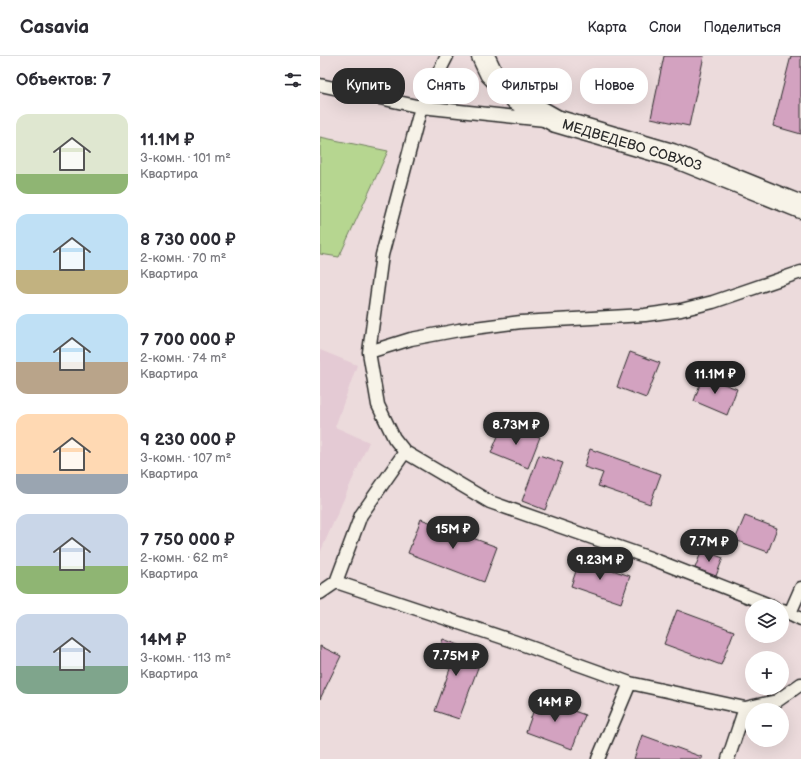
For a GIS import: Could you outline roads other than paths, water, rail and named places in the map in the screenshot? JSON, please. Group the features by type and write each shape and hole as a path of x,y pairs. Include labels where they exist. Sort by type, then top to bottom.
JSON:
{"street":[{"name":"МЕДВЕДЕВО СОВХОЗ","path":"483,56 491,73 516,99 556,121 672,155 801,207"}],"lane":[{"path":"447,56 421,107 382,255 368,352 378,405 394,438 405,452 490,502 650,558 754,599"},
{"path":"320,86 421,107 556,121"},
{"path":"368,352 411,339 459,330 521,322 645,315 680,310 713,302 801,272"},
{"path":"320,593 336,582 361,515 405,452"},
{"path":"336,582 513,641 630,683 745,708"},
{"path":"789,607 801,588"},
{"path":"789,613 801,619"},
{"path":"598,759 630,683"},
{"path":"767,703 776,701 801,684"},
{"path":"728,759 745,711"}]}
